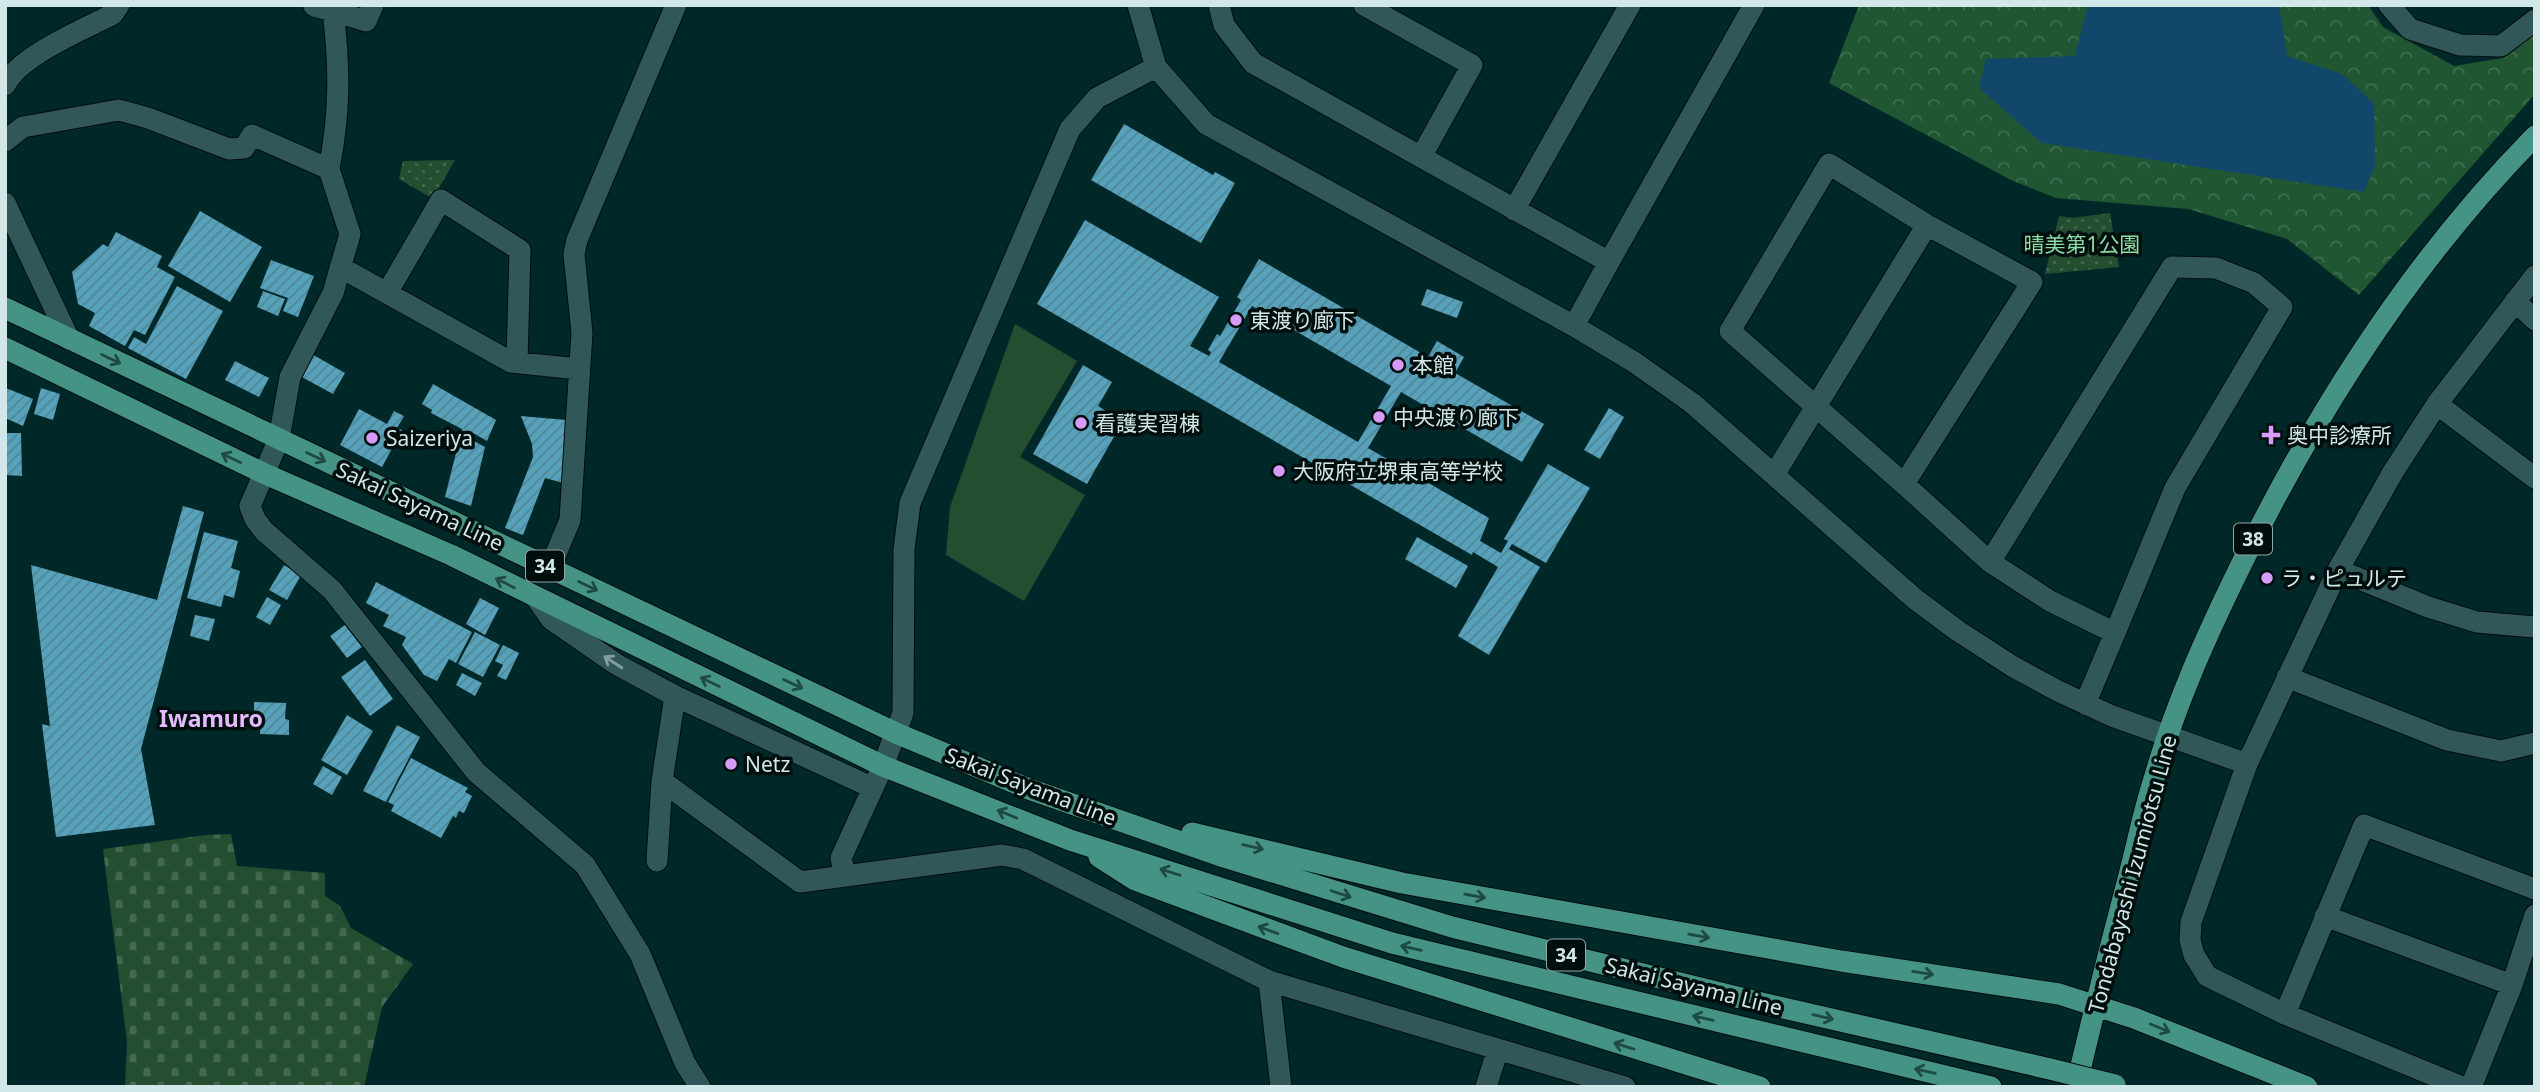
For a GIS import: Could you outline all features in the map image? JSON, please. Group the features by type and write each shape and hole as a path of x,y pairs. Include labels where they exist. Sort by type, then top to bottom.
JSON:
{"main road":[{"name":"Tondabayashi Izumiotsu Line","path":"2076,1087 2154,778 2180,701 2221,605 2261,523 2319,420 2393,307 2476,202 2535,136"},
{"name":"Sakai Sayama Line","path":"5,308 896,733 1029,789 1236,861 1452,927 2118,1086"},
{"name":"Sakai Sayama Line","path":"5,348 263,473 452,555 537,599 883,766 1070,839 1392,943 1991,1087"},
{"path":"1091,809 1402,883 1841,961 2059,994 2096,1005 2307,1087"},
{"path":"1070,839 1135,880 1321,949 1760,1087"}],"street":[{"path":"5,85 10,75 28,59 113,14 119,5"},
{"path":"324,8 366,21 373,5"},
{"path":"550,568 570,520 582,333 574,254 577,240 676,5"},
{"path":"1138,5 1156,67 1206,124 1574,326 1664,382 1692,403 1915,599 2012,666 2085,704 2168,738 2247,764"},
{"path":"1219,5 1224,26 1253,64 1609,262"},
{"path":"1364,5 1472,65 1421,158"},
{"path":"1514,210 1630,5"},
{"path":"1574,326 1754,5"},
{"path":"2389,5 2410,29 2460,46 2501,46 2535,20"},
{"path":"324,8 339,61 337,128 329,169 350,234 333,293 290,377 279,439 250,506 264,531 332,590 476,772 584,865 640,954 685,1063 700,1087"},
{"path":"845,875 841,858 883,766 902,713 904,549 910,503 1070,129 1097,98 1156,67"},
{"path":"5,141 23,127 119,110 148,118 229,149 244,148 252,135 329,169"},
{"path":"1904,484 2032,282 1927,225 1829,164 1730,331 1990,562 2050,601 2115,633"},
{"path":"387,293 441,200 520,250 517,362"},
{"path":"5,203 69,339"},
{"path":"1774,475 1927,225"},
{"path":"340,267 511,362 579,369"},
{"path":"1990,562 2172,267 2216,268 2254,283 2282,307 2175,488 2085,704"},
{"path":"2462,1087 2285,1014 2207,976 2194,955 2190,940 2191,922 2247,764 2338,570 2393,471 2437,404 2535,276"},
{"path":"2515,301 2535,320"},
{"path":"2437,404 2535,478"},
{"path":"2338,570 2428,607 2477,622 2535,627"},
{"path":"537,599 551,620 616,664 675,696 873,788"},
{"path":"2287,677 2447,740 2501,751 2535,743"},
{"path":"657,861 662,781 675,696"},
{"path":"662,781 800,882 1002,855 1023,859 1269,981 1625,1087"},
{"path":"2285,1014 2364,825 2535,889"},
{"path":"2471,1087 2512,985 2535,915"},
{"path":"2325,916 2512,985"},
{"path":"1269,981 1281,1087"},
{"path":"1486,1087 1497,1049"}],"green space":[{"path":"1859,5 2368,5 2383,27 2454,66 2503,58 2535,33 2535,94 2359,295 2287,239 2188,209 2056,198 2011,180 1829,83"},
{"path":"455,160 437,191 434,190 430,197 399,179 403,161"},
{"name":"晴美第1公園","path":"2110,213 2119,267 2045,274 2059,216 2073,218"},
{"path":"1015,324 1077,361 1020,457 1085,495 1024,601 946,555 950,507"},
{"path":"231,834 237,866 325,873 325,896 340,906 351,928 413,964 382,1007 364,1087 125,1087 127,1042 103,849"}],"water":[{"path":"2088,5 2279,5 2287,56 2342,74 2374,104 2375,165 2364,192 2042,143 1979,88 1986,59 2075,56"}],"building":[{"path":"1124,124 1213,175 1215,172 1235,183 1201,243 1091,180"},
{"path":"200,211 262,247 230,302 168,266"},
{"path":"1085,220 1219,297 1190,346 1209,356 1211,352 1208,350 1217,334 1220,336 1241,300 1237,297 1259,259 1428,357 1437,341 1464,357 1455,373 1544,424 1522,462 1401,392 1368,448 1489,518 1480,541 1501,553 1508,541 1504,539 1548,464 1590,488 1546,563 1512,544 1509,549 1540,567 1489,655 1458,636 1498,567 1473,552 1472,555 1037,304","holes":["1252,306 1391,386 1358,442 1219,362"]},
{"path":"116,232 162,256 157,267 175,277 145,335 134,330 125,346 89,326 95,313 78,304 72,272 103,244 108,247"},
{"path":"271,260 314,276 298,317 283,311 288,298 260,288"},
{"path":"177,286 223,311 186,379 128,348 134,337 146,344"},
{"path":"1427,289 1463,302 1457,318 1421,305"},
{"path":"263,291 285,299 278,316 257,307"},
{"path":"310,353 345,373 333,394 298,375"},
{"path":"235,361 269,378 259,397 225,380"},
{"name":"看護実習棟","path":"1083,365 1112,382 1098,406 1106,411 1102,418 1119,428 1087,484 1033,454"},
{"path":"433,384 496,420 487,441 473,433 470,439 485,447 471,506 445,497 462,429 431,413 432,410 422,404"},
{"path":"6,388 33,399 23,426 5,418"},
{"path":"41,388 60,394 53,420 34,414"},
{"path":"1609,408 1624,417 1600,459 1584,450"},
{"path":"359,409 387,424 394,411 404,416 397,428 402,430 382,467 340,445"},
{"path":"521,416 566,420 563,483 545,478 523,535 505,528 533,457 532,444"},
{"path":"6,433 21,433 22,476 6,475"},
{"path":"183,506 204,512 141,749 155,825 56,837 42,724 50,726 31,565 157,600"},
{"path":"204,532 238,541 231,568 240,571 234,598 224,595 221,607 187,598"},
{"path":"1417,537 1468,566 1456,588 1405,559"},
{"path":"284,565 301,575 287,600 269,590"},
{"path":"376,582 472,632 456,663 449,659 437,681 424,675 402,645 406,637 383,626 389,615 366,603"},
{"path":"267,597 281,605 270,625 256,617"},
{"path":"480,598 499,608 485,635 466,624"},
{"path":"195,615 215,619 209,641 190,636"},
{"path":"345,625 362,647 347,658 330,636"},
{"path":"475,632 500,645 483,677 458,664"},
{"path":"503,645 519,653 506,680 497,676 503,665 495,661"},
{"path":"365,660 393,699 370,716 341,677"},
{"path":"462,673 482,683 475,696 456,685"},
{"path":"254,702 286,703 285,719 289,720 289,735 260,734 261,719 254,718"},
{"path":"347,715 373,731 347,775 321,760"},
{"path":"397,725 420,737 386,802 363,791"},
{"path":"411,758 468,788 465,792 472,796 464,813 459,811 456,818 453,816 441,838 391,811 394,805 388,802"},
{"path":"323,766 342,777 332,795 313,784"}],"place":[{"name":"東渡り廊下","path":"1236,320"},
{"name":"本館","path":"1398,365"},
{"name":"中央渡り廊下","path":"1379,417"},
{"name":"看護実習棟","path":"1081,423"},
{"name":"奥中診療所","path":"2271,435"},
{"name":"Saizeriya","path":"372,438"},
{"name":"大阪府立堺東高等学校","path":"1279,471"},
{"name":"ラ・ピュルテ","path":"2267,578"},
{"name":"Netz","path":"731,764"}],"district":[{"name":"Iwamuro","path":"211,718"}]}
